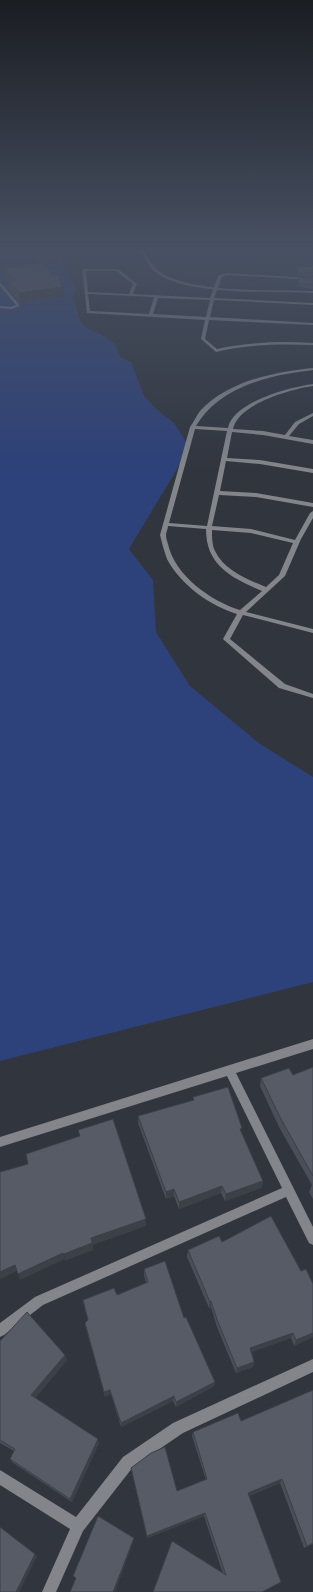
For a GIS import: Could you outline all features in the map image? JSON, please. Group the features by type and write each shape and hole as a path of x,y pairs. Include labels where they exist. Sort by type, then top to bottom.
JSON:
{"street":[{"path":"207,322 203,339 216,351 256,343 275,342 313,344"},
{"path":"277,322 313,324"},
{"path":"313,369 273,376 244,385 210,405 202,412 193,428 163,535 164,546 178,572 203,594 241,613 313,631"},
{"path":"266,590 234,574 222,564 213,552 209,528 230,424 236,416 257,403 288,390 313,385"},
{"path":"286,437 297,423 313,414"},
{"path":"193,428 263,433 313,442"},
{"path":"223,459 260,462 313,471"},
{"path":"216,493 256,495 313,504"},
{"path":"313,513 297,542 282,576 241,613 226,638 282,686 313,696"},
{"path":"166,524 251,531 297,542"},
{"path":"0,1142 313,1044"},
{"path":"230,1070 313,1239"},
{"path":"0,1331 39,1301 289,1190"},
{"path":"49,1592 78,1526 128,1462 178,1428 313,1365"},
{"path":"0,1477 78,1526"}],"shaded area":[{"path":"0,322 81,322 83,326 102,335 115,344 120,357 131,362 144,396 155,408 174,423 187,443 182,461 129,549 153,580 156,632 190,686 259,743 313,777 313,982 0,1061"}],"building":[{"path":"313,1067 313,1176 281,1119 261,1078 289,1068 293,1075"},
{"path":"228,1087 242,1128 240,1129 263,1181 226,1194 222,1186 179,1202 174,1189 166,1192 138,1116 194,1100 193,1097"},
{"path":"113,1119 146,1219 91,1238 92,1243 64,1254 63,1253 18,1274 15,1265 0,1272 0,1172 28,1164 26,1154 80,1136 78,1130"},
{"path":"271,1216 301,1271 306,1269 313,1284 313,1333 296,1340 293,1333 250,1348 254,1362 237,1368 211,1301 210,1302 188,1250 219,1236 222,1242"},
{"path":"165,1261 184,1318 186,1317 215,1382 176,1402 174,1396 121,1423 110,1390 104,1392 85,1323 88,1320 83,1300 114,1288 117,1295 148,1282 144,1269"},
{"path":"27,1312 65,1355 31,1395 98,1439 70,1499 10,1459 15,1449 0,1440 0,1341"},
{"path":"313,1390 313,1543 307,1546 282,1479 248,1493 281,1582 262,1592 153,1592 172,1541 226,1575 205,1513 147,1536 131,1468 151,1453 165,1447 177,1491 207,1479 193,1432 238,1413 241,1421"},
{"path":"98,1516 134,1538 113,1592 70,1592 76,1578 73,1576"},
{"path":"0,1527 35,1554 16,1592 0,1592"}]}
